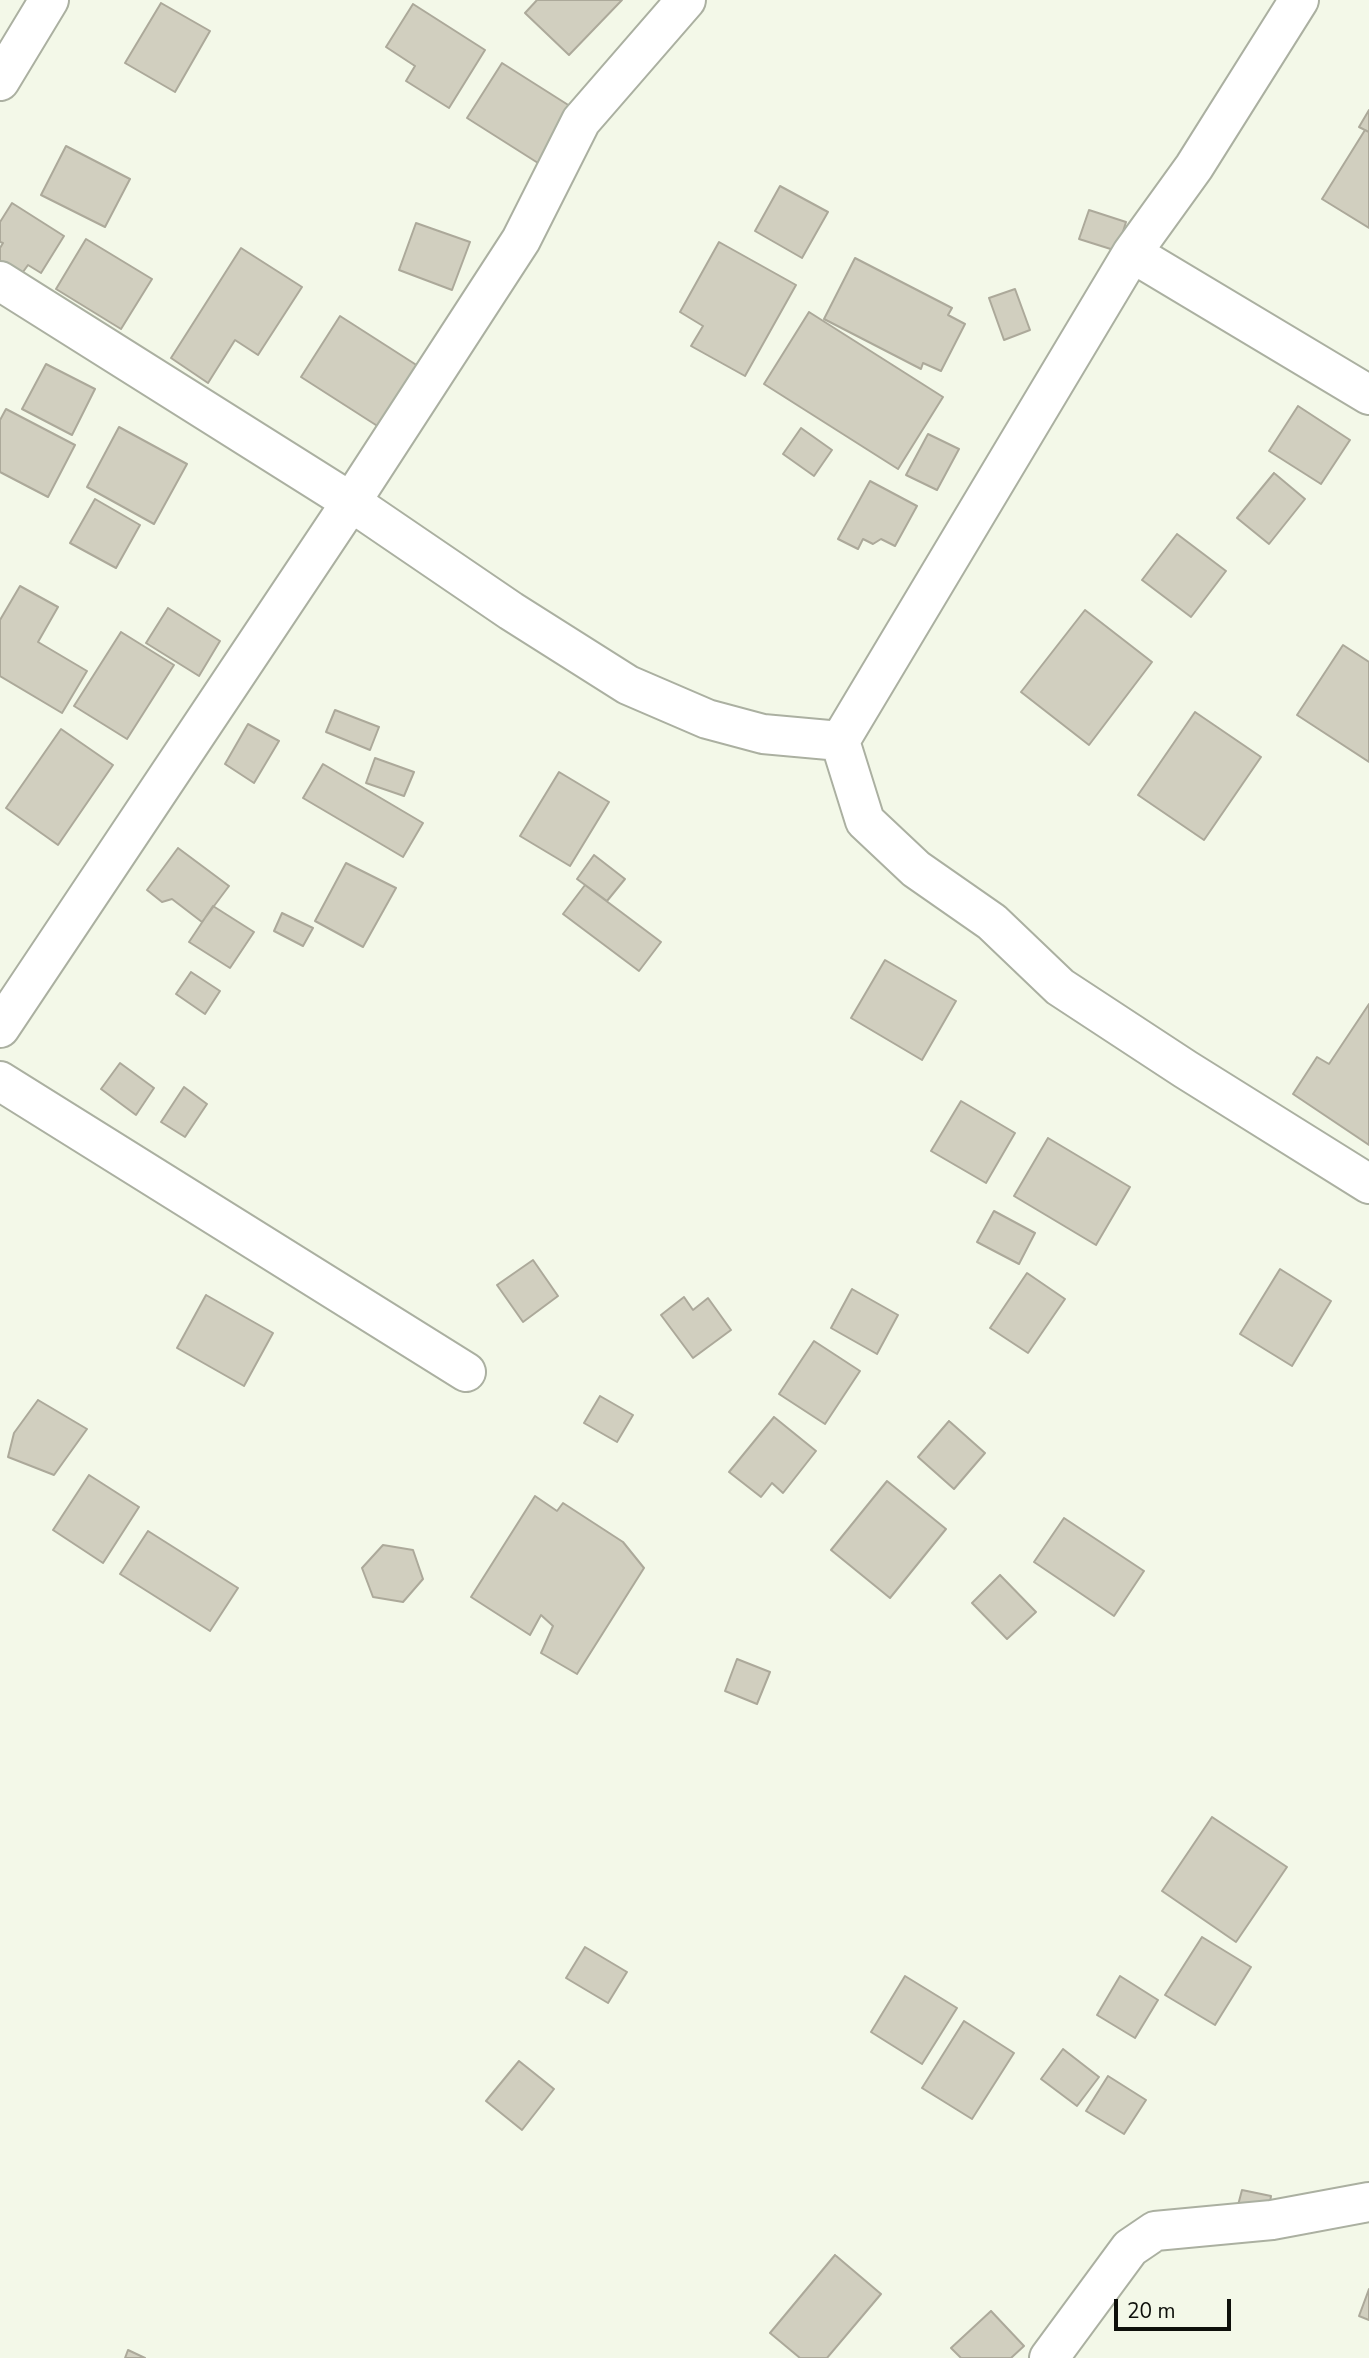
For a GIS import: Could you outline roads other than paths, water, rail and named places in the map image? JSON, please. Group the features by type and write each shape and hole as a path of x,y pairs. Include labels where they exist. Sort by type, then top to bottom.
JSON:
{"street":[{"path":"0,81 49,0"},
{"path":"0,1028 351,502 521,240 581,121 686,0"},
{"path":"1299,0 1194,167 1132,253 840,741 865,821 916,869 992,922 1060,986 1174,1062 1369,1184"},
{"path":"1132,253 1369,395"},
{"path":"0,281 351,502 511,611 628,685 707,719 763,734 840,741"},
{"path":"0,1081 466,1372"},
{"path":"1049,2358 1130,2248 1155,2231 1272,2220 1369,2202"}]}
